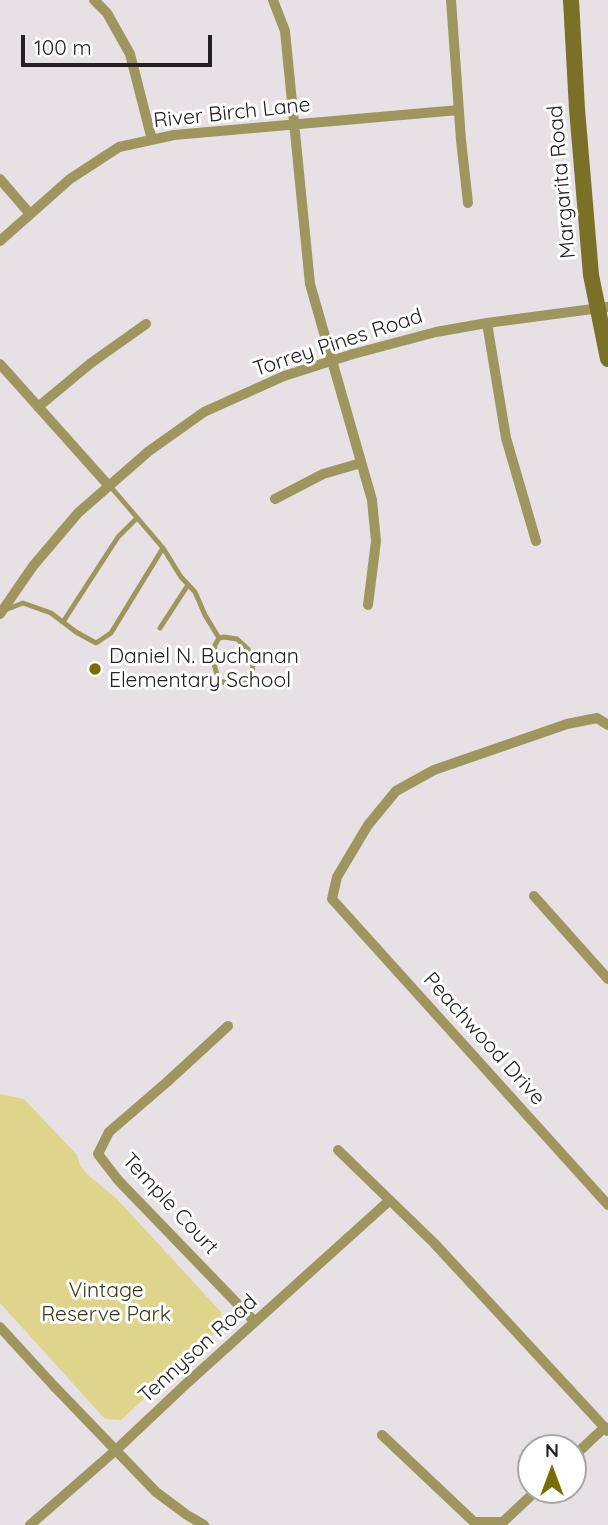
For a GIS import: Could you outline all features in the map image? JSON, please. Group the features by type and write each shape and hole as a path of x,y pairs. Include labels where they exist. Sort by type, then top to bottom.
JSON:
{"main road":[{"name":"Margarita Road","path":"571,0 591,275 603,308 608,359"}],"street":[{"path":"94,0 107,13 130,54 152,140"},
{"path":"273,0 285,31 310,284 372,500 376,541 368,606"},
{"path":"451,0 468,203"},
{"name":"River Birch Lane","path":"0,241 70,179 119,147 174,135 459,110"},
{"path":"0,179 30,214"},
{"name":"Torrey Pines Road","path":"1,612 33,566 78,513 149,451 204,412 284,376 436,332 603,308"},
{"path":"488,323 506,438 536,541"},
{"path":"38,407 91,363 146,324"},
{"path":"0,364 110,486"},
{"path":"275,499 323,474 361,463"},
{"name":"Peachwood Drive","path":"608,725 597,718 567,724 434,770 396,792 368,825 337,877 332,899 608,1205"},
{"path":"534,896 608,979"},
{"name":"Temple Court","path":"228,1026 109,1132 98,1154 118,1180 255,1322"},
{"path":"338,1150 434,1243 606,1429 587,1445"},
{"name":"Tennyson Road","path":"30,1525 390,1200"},
{"path":"0,1327 156,1492 204,1525"},
{"path":"382,1435 474,1522 502,1522 522,1504"}],"lane":[{"path":"110,486 163,548 195,592 219,638"},
{"path":"63,622 118,537 137,518"},
{"path":"1,612 23,603 51,614 96,643 111,633 163,548"},
{"path":"160,628 188,585"},
{"path":"219,638 237,639 248,649 253,662 252,676 235,685 219,681 213,660 219,638"}],"green space":[{"name":"Vintage Reserve Park","path":"0,1094 24,1099 77,1155 87,1174 117,1199 221,1312 220,1328 121,1420 105,1419 0,1303"}],"place":[{"name":"Daniel N. Buchanan Elementary School","path":"95,669"}]}
